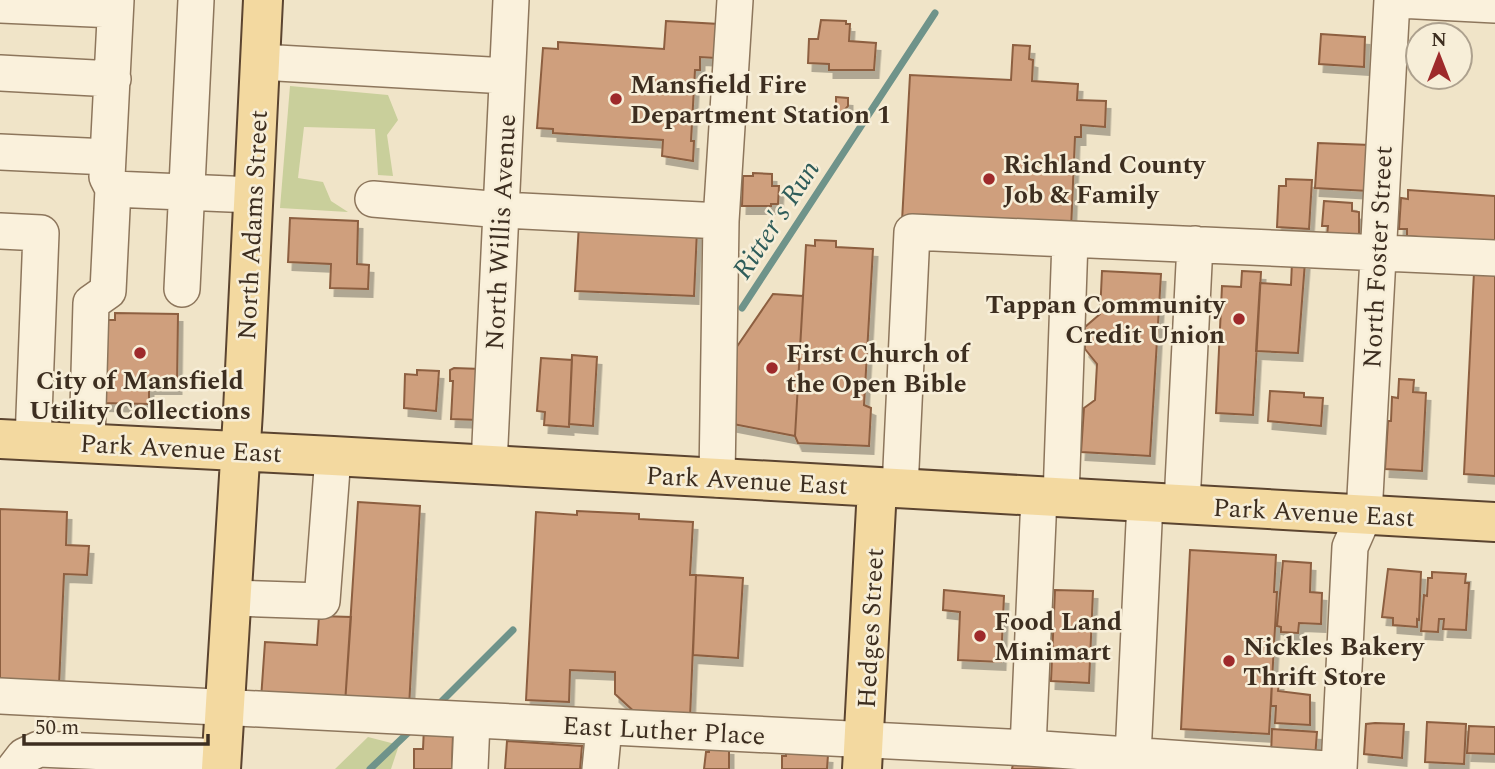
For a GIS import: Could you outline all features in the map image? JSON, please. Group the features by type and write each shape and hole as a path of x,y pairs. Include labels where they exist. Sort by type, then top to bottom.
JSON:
{"main road":[{"name":"North Adams Street","path":"222,763 263,0"},
{"name":"Park Avenue East","path":"16,440 1495,522"},
{"name":"Hedges Street","path":"863,755 888,488"}],"street":[{"path":"182,289 196,0"},
{"name":"North Willis Avenue","path":"489,465 511,0"},
{"path":"717,479 721,221 734,0"},
{"name":"North Foster Street","path":"1364,514 1392,0"},
{"path":"1398,0 1495,5"},
{"path":"0,5 115,5 108,291 92,303 88,444"},
{"path":"260,62 507,76"},
{"path":"0,73 113,79"},
{"path":"0,152 110,173 187,193 253,195"},
{"path":"373,199 502,210 721,221"},
{"path":"0,231 41,233 16,440"},
{"path":"888,488 912,232 1495,258"},
{"path":"1028,748 1070,240"},
{"path":"1182,504 1205,244"},
{"path":"231,598 322,601 333,456"},
{"path":"1133,756 1144,502"},
{"path":"1339,769 1350,547 1364,514"},
{"name":"East Luther Place","path":"0,696 604,727 863,755 1028,748 1327,769"},
{"path":"464,721 470,769"},
{"path":"600,769 604,727"},
{"path":"14,769 24,756 38,749 222,763"}],"green space":[{"path":"290,86 388,95 398,120 387,135 393,176 378,175 375,129 304,127 298,178 323,182 331,201 348,212 280,208"},
{"path":"368,737 399,745 391,769 335,769"}],"building":[{"path":"821,20 846,21 846,24 850,24 849,41 876,43 874,70 829,70 829,64 808,63 809,39 818,39"},
{"name":"Mansfield Fire Department Station 1","path":"666,21 719,24 716,58 700,57 700,70 695,70 691,141 694,141 693,161 662,156 663,140 553,133 553,129 537,128 543,48 558,49 558,42 664,49"},
{"path":"1321,34 1365,37 1364,67 1319,64"},
{"name":"Richland County Job & Family","path":"1013,45 1030,46 1029,59 1033,60 1032,81 1078,84 1077,100 1106,101 1105,127 1081,125 1081,137 1075,137 1071,230 902,221 910,75 1011,80"},
{"path":"836,97 848,98 848,106 843,112 836,112"},
{"path":"1318,143 1370,145 1368,191 1315,188"},
{"path":"753,173 772,174 772,186 779,186 778,204 742,206 743,176 753,176"},
{"path":"1286,179 1312,180 1309,229 1277,227 1279,186 1286,186"},
{"path":"1408,190 1495,196 1495,244 1407,236 1407,229 1399,229 1401,198 1408,199"},
{"path":"1324,201 1352,203 1352,211 1359,212 1359,237 1327,236 1328,226 1322,226"},
{"path":"290,218 358,221 357,264 369,265 368,289 330,288 331,264 288,262"},
{"path":"579,224 697,230 694,296 575,291"},
{"path":"815,240 836,241 836,247 873,249 864,405 871,408 869,446 798,443 795,436 806,245 815,246"},
{"path":"1292,262 1305,262 1298,353 1256,351 1260,283 1291,285"},
{"path":"1102,271 1161,274 1150,456 1081,452 1084,408 1095,400 1097,364 1085,349 1085,327 1100,314"},
{"name":"Tappan Community Credit Union","path":"1242,271 1261,272 1253,415 1216,413 1222,286 1241,287"},
{"path":"1474,272 1495,273 1495,476 1464,474"},
{"path":"773,294 803,296 795,436 733,424 736,348"},
{"name":"City of Mansfield Utility Collections","path":"115,313 178,314 177,386 149,386 149,404 101,403 102,320 115,320"},
{"path":"572,355 597,357 593,426 569,424"},
{"path":"541,358 572,360 569,427 544,425 545,412 537,411"},
{"path":"481,369 479,420 451,419 453,381 450,381 450,370"},
{"path":"417,370 439,371 436,411 404,408 405,374 417,375"},
{"path":"1399,379 1414,380 1413,392 1426,393 1422,471 1385,469 1388,421 1391,421 1392,397 1398,398"},
{"path":"1270,391 1304,393 1304,397 1323,398 1321,426 1268,421"},
{"path":"358,502 420,506 409,707 345,704"},
{"path":"0,509 67,512 66,545 89,546 87,575 64,574 59,685 0,683"},
{"path":"577,511 639,514 639,519 693,522 690,575 696,575 690,718 639,716 615,694 615,672 570,670 569,702 526,700 536,512 577,515"},
{"name":"Nickles Bakery Thrift Store","path":"1190,550 1276,555 1274,592 1277,592 1269,734 1181,729"},
{"path":"1283,561 1311,563 1310,592 1322,593 1321,624 1299,623 1298,633 1281,632 1281,627 1277,626"},
{"path":"1388,569 1421,572 1417,627 1393,625 1393,618 1382,617"},
{"path":"1432,572 1466,574 1465,583 1469,583 1466,630 1443,629 1444,619 1439,619 1438,632 1421,631 1424,595 1427,596 1428,578 1432,578"},
{"path":"696,575 743,578 738,658 693,655"},
{"name":"Food Land Minimart","path":"944,590 1004,596 1001,662 958,660 960,612 943,610"},
{"path":"1055,590 1093,591 1089,683 1051,681"},
{"path":"319,616 351,617 345,704 261,699 265,642 317,645"},
{"path":"1272,682 1279,682 1278,691 1310,695 1310,725 1275,723 1276,706 1271,706"},
{"path":"1427,722 1466,724 1464,764 1425,762"},
{"path":"1366,724 1404,724 1402,758 1364,754"},
{"path":"1469,726 1495,727 1495,754 1467,753"},
{"path":"424,727 453,733 452,769 414,769 414,749 423,749"},
{"path":"1272,729 1317,732 1315,758 1271,755"},
{"path":"507,741 582,746 580,769 505,769"},
{"path":"709,746 729,747 729,769 704,769"},
{"path":"786,752 828,755 827,769 782,769 782,756 786,756"},
{"path":"1013,764 1086,769 1012,769"}],"waterway":[{"name":"Ritter's Run","path":"742,308 935,13"},
{"path":"437,706 513,630"},
{"path":"370,769 413,728"}],"place":[{"name":"Mansfield Fire Department Station 1","path":"616,99"},
{"name":"Richland County Job & Family","path":"989,179"},
{"name":"Tappan Community Credit Union","path":"1239,319"},
{"name":"City of Mansfield Utility Collections","path":"140,353"},
{"name":"First Church of the Open Bible","path":"772,368"},
{"name":"Food Land Minimart","path":"980,636"},
{"name":"Nickles Bakery Thrift Store","path":"1229,661"}]}
